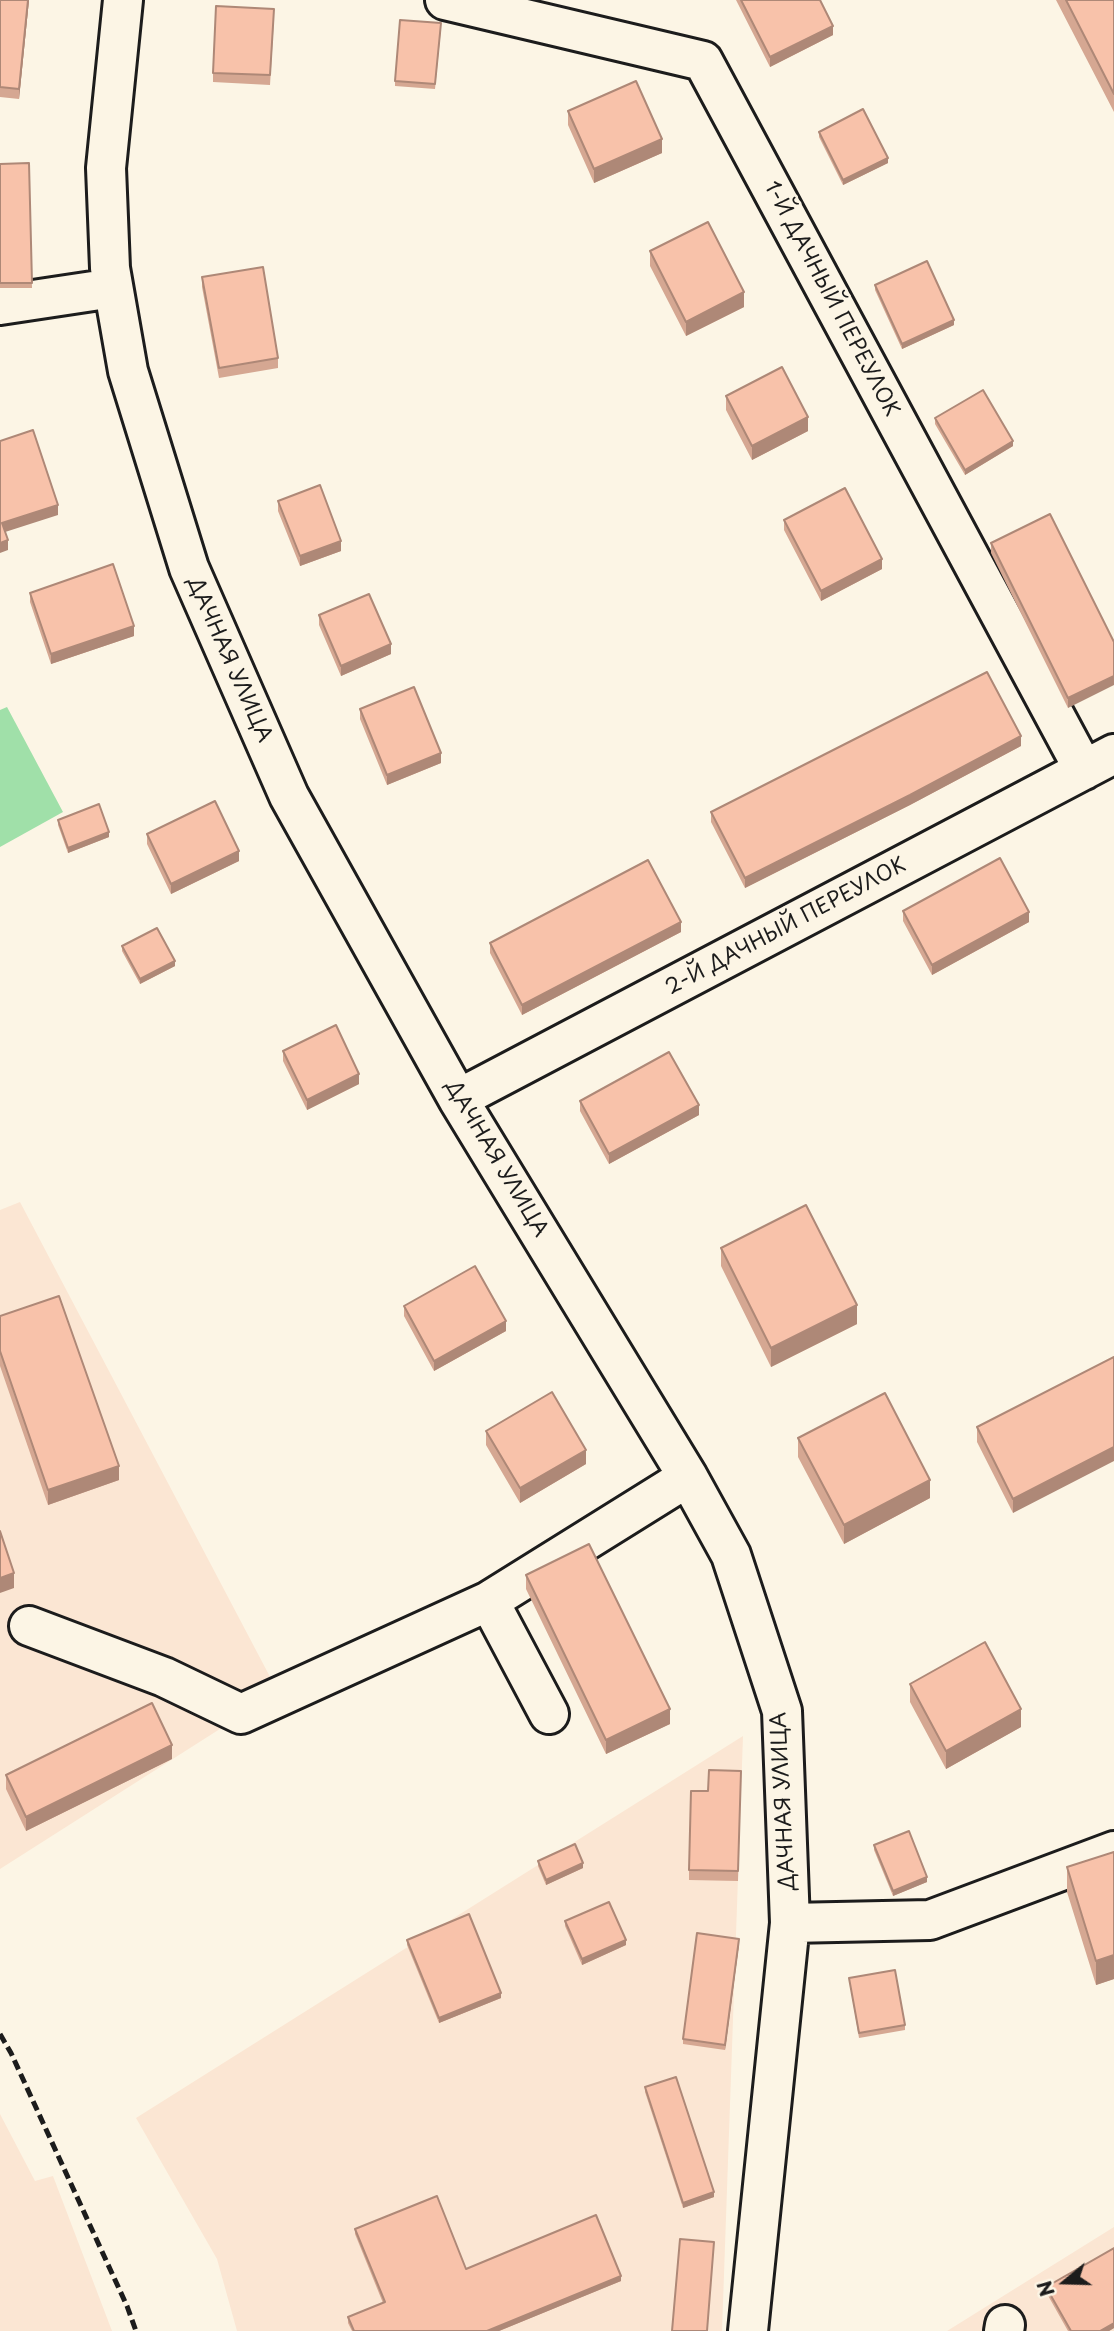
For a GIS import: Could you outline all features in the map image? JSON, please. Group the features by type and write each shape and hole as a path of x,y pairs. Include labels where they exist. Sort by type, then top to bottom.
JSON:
{"street":[{"name":"ДАЧНАЯ УЛИЦА","path":"123,0 106,168 110,268 128,370 189,568 289,796 458,1099 688,1477 731,1555 782,1712 790,1923 748,2331"},
{"name":"1-Й ДАЧНЫЙ ПЕРЕУЛОК","path":"445,0 703,61 1099,762"},
{"path":"0,305 113,288"},
{"name":"2-Й ДАЧНЫЙ ПЕРЕУЛОК","path":"458,1099 1099,762"},
{"path":"29,1626 164,1676 242,1714 489,1601 688,1477"},
{"path":"489,1601 549,1714"},
{"path":"790,1923 930,1920 1114,1851"}],"shaded area":[{"path":"20,1202 278,1692 0,1869 0,1210"},
{"path":"743,1736 722,2331 237,2331 217,2259 136,2118"},
{"path":"0,2114 35,2181 53,2176 112,2331 0,2331"},
{"path":"1114,2227 1114,2331 947,2331"}],"green space":[{"path":"7,707 63,812 0,847 0,710"}],"building":[{"path":"0,0 28,0 19,89 0,87"},
{"path":"741,0 820,0 833,26 770,57"},
{"path":"1066,0 1114,0 1114,94"},
{"path":"216,6 274,9 270,75 213,73"},
{"path":"400,20 441,23 435,84 395,81"},
{"path":"636,81 662,139 594,169 568,111"},
{"path":"863,109 888,158 843,180 819,132"},
{"path":"29,163 32,283 0,283 0,164"},
{"path":"708,222 744,292 686,322 650,251"},
{"path":"927,261 954,320 902,344 875,285"},
{"path":"263,267 278,358 219,368 202,277"},
{"path":"782,367 808,417 752,446 726,396"},
{"path":"983,390 1013,441 965,470 935,418"},
{"path":"33,430 58,505 2,523 8,540 0,543 0,441"},
{"path":"320,485 341,541 300,556 278,501"},
{"path":"845,488 882,559 821,591 784,520"},
{"path":"1050,514 1114,642 1114,676 1068,698 991,543"},
{"path":"113,564 134,626 51,654 30,593"},
{"path":"369,594 391,644 341,666 319,615"},
{"path":"987,672 1021,736 745,878 711,812"},
{"path":"414,687 441,753 387,775 360,709"},
{"path":"215,801 239,851 171,884 147,834"},
{"path":"99,804 109,832 68,848 58,820"},
{"path":"1000,858 1029,912 932,965 903,911"},
{"path":"648,860 681,922 522,1005 490,943"},
{"path":"157,928 175,961 140,979 122,946"},
{"path":"336,1025 359,1074 307,1100 283,1051"},
{"path":"669,1052 699,1105 609,1154 580,1101"},
{"path":"806,1205 857,1305 771,1348 721,1248"},
{"path":"475,1266 506,1321 434,1361 404,1306"},
{"path":"59,1296 119,1466 48,1490 0,1351 0,1316"},
{"path":"1114,1357 1114,1447 1013,1499 977,1427"},
{"path":"552,1392 586,1450 520,1488 486,1431"},
{"path":"885,1393 930,1480 844,1525 798,1438"},
{"path":"0,1531 14,1573 0,1578"},
{"path":"589,1544 670,1709 606,1740 526,1575"},
{"path":"985,1642 1021,1709 946,1751 910,1684"},
{"path":"152,1703 172,1745 26,1817 6,1775"},
{"path":"709,1770 741,1771 738,1871 689,1870 691,1791 708,1791"},
{"path":"909,1831 927,1877 893,1891 874,1845"},
{"path":"575,1844 583,1863 546,1880 538,1861"},
{"path":"1114,1852 1114,1955 1096,1961 1067,1867"},
{"path":"609,1902 626,1940 582,1959 565,1921"},
{"path":"469,1914 501,1993 439,2018 407,1940"},
{"path":"697,1933 739,1939 725,2045 683,2039"},
{"path":"895,1970 905,2025 859,2033 849,1978"},
{"path":"676,2077 714,2192 683,2203 645,2087"},
{"path":"437,2196 466,2269 596,2215 621,2276 487,2331 354,2331 348,2317 385,2302 355,2229"},
{"path":"680,2239 714,2242 707,2331 672,2331"},
{"path":"1114,2248 1114,2323 1100,2331 1071,2331 1046,2287"}],"railway":[{"path":"0,2034 127,2306 136,2331"}]}
